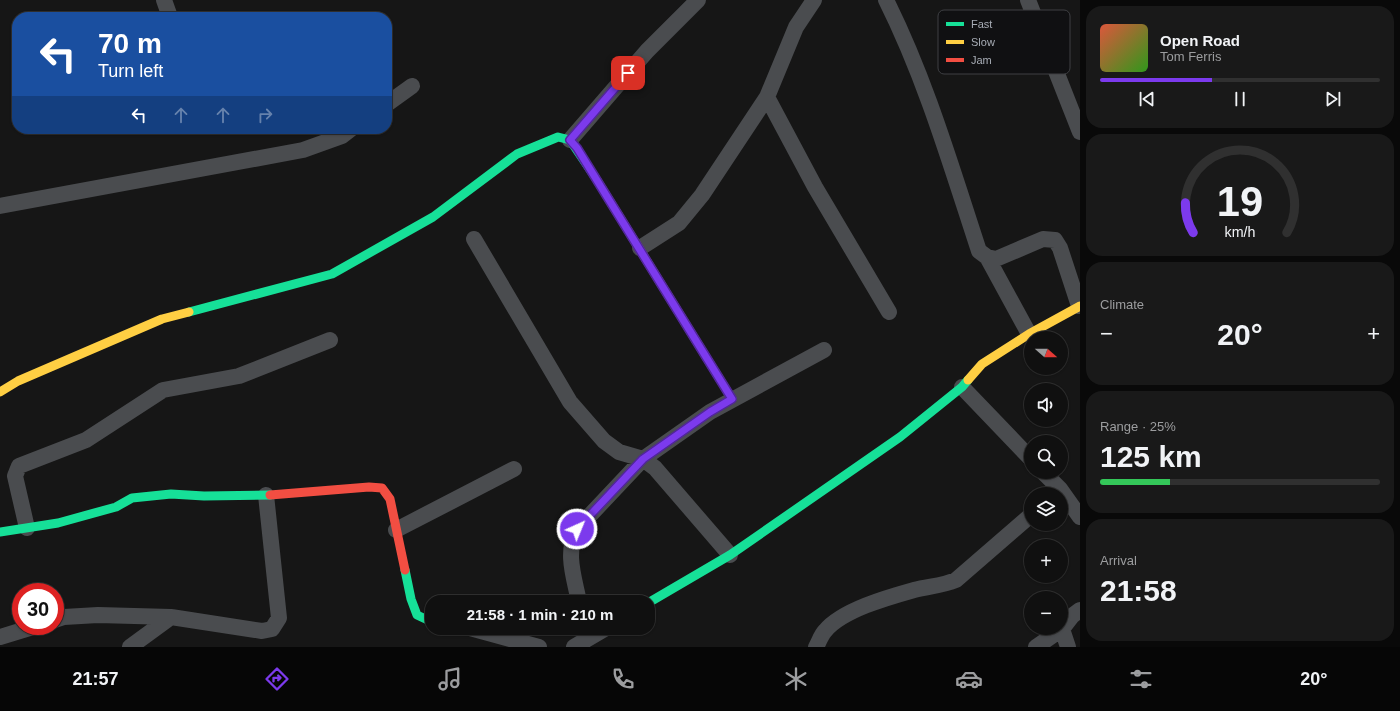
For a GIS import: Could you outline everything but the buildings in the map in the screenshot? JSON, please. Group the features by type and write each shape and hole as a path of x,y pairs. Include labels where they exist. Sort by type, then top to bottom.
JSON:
{"street":[{"path":"164,0 168,12"},
{"path":"570,140 646,51 698,0"},
{"path":"640,248 679,223 702,195 767,97 796,27 814,0"},
{"path":"886,0 910,53 935,117 980,251 987,257 1027,331"},
{"path":"1028,0 1032,10"},
{"path":"1057,74 1080,132"},
{"path":"392,100 412,86"},
{"path":"767,97 789,135 815,187 889,312"},
{"path":"0,206 303,150 345,134"},
{"path":"0,392 18,381 162,319 332,274 433,217 517,154 558,137 570,140 577,148 732,399"},
{"path":"474,238 570,402 604,441 619,452 643,459 655,468 730,555"},
{"path":"987,257 996,259 1043,239 1055,240 1060,248 1080,306 1034,331"},
{"path":"655,599 730,555 900,437 962,387 982,364 1024,337"},
{"path":"27,528 15,476 19,466 86,440 163,390 239,376 330,340"},
{"path":"578,595 570,555 571,541 577,529 643,459 710,412 824,350"},
{"path":"962,387 1024,452"},
{"path":"396,530 514,469"},
{"path":"0,532 58,524 116,507 132,498 171,494 266,495 368,487 382,488 390,499 411,599 417,615 425,619"},
{"path":"64,617 98,615 171,617 262,631 272,629 279,618 266,495"},
{"path":"1068,504 1080,517"},
{"path":"816,647 825,631 841,618 863,608 915,590 943,586 956,580 1024,521"},
{"path":"1068,621 1080,610"},
{"path":"130,647 171,617"},
{"path":"0,637 12,633"},
{"path":"495,635 539,647"},
{"path":"581,641 593,635"},
{"path":"1036,647 1053,635"},
{"path":"1064,635 1068,647"}],"traffic: fast":[{"path":"189,312 332,274 433,217 517,154 558,137 570,140 595,177"},
{"path":"655,599 730,555 900,437 962,387 968,380"},
{"path":"0,532 58,523 116,507 132,498 171,494 204,496 270,495"},
{"path":"405,570 411,599 417,615 425,619"}],"traffic: slow":[{"path":"595,177 732,399"},
{"path":"968,380 982,364 1029,334 1080,306"},
{"path":"0,392 18,381 162,319 189,312"}],"traffic: jam":[{"path":"270,495 369,487 382,488 390,499 405,570"}],"route":[{"path":"577,529 643,459 710,412 732,399 640,248 577,148 570,140 628,73"}]}
